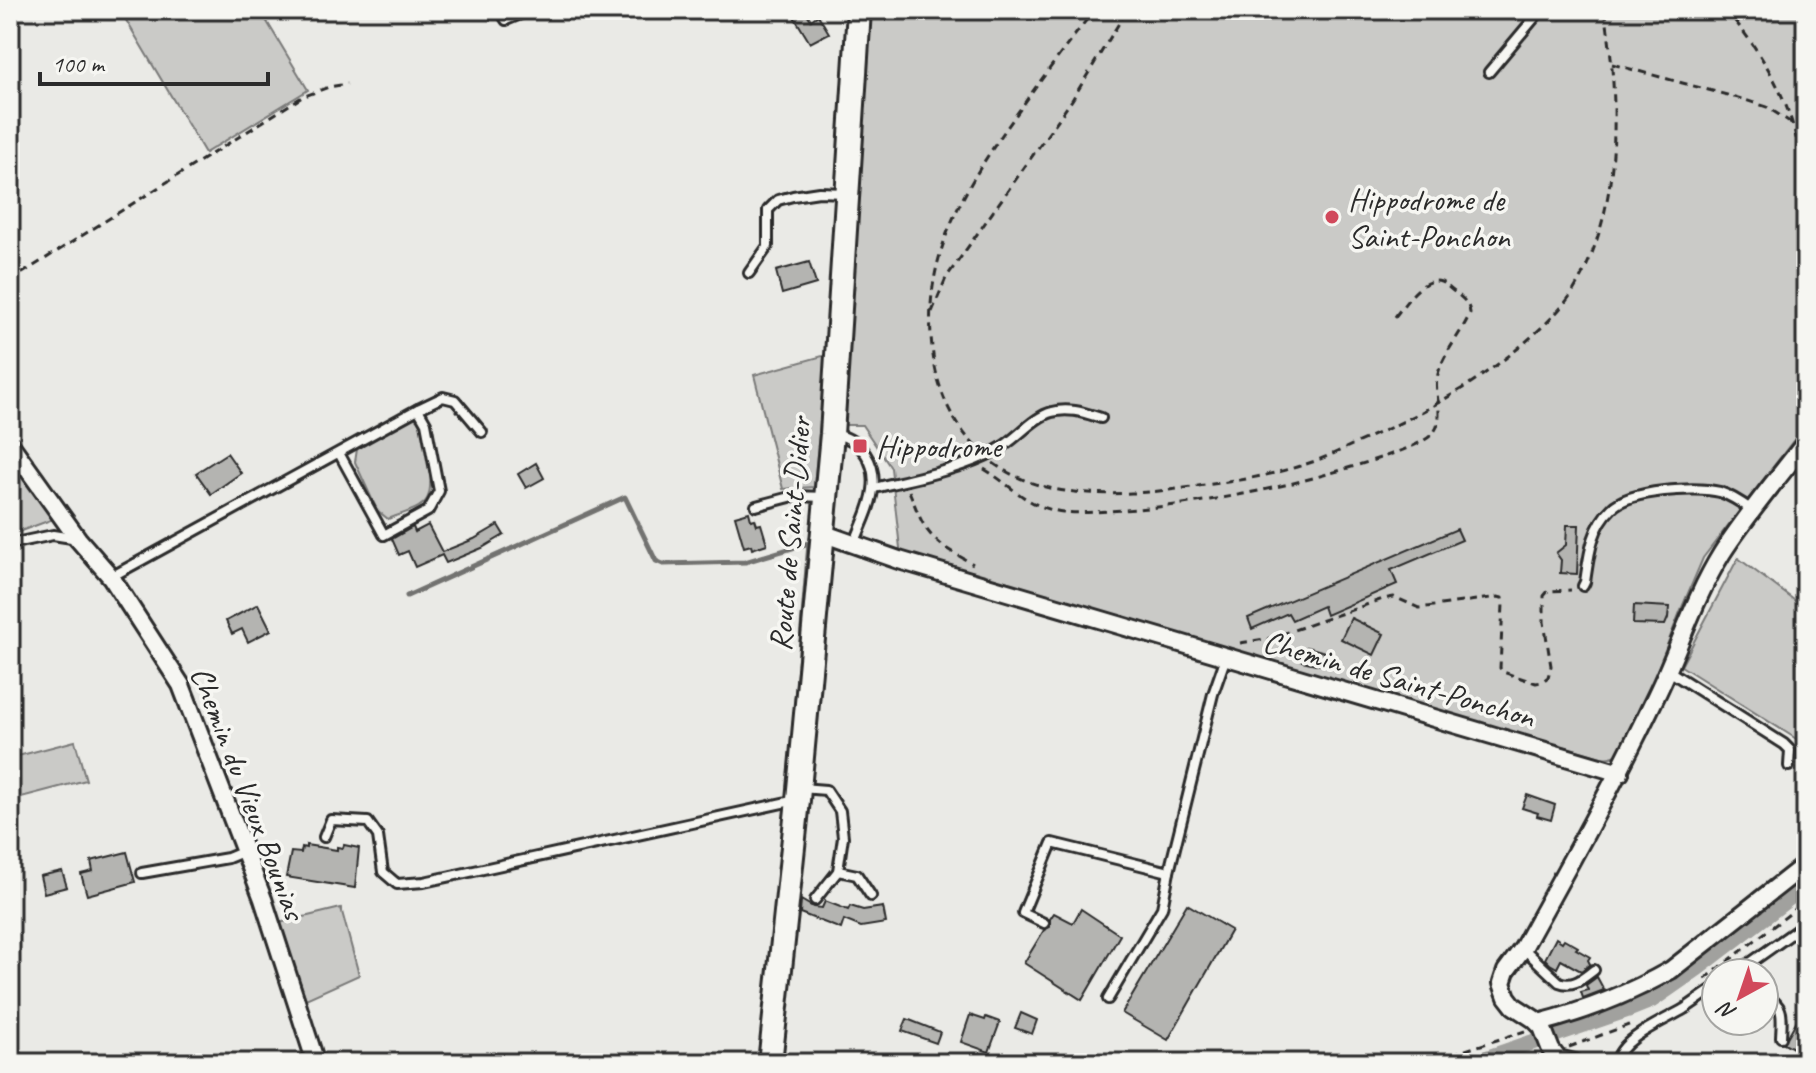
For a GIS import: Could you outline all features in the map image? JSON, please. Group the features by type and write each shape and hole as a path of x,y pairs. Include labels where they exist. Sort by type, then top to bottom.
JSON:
{"main road":[{"name":"Route de Saint-Didier","path":"770,1063 832,434 859,10"}],"street":[{"path":"1561,1057 1540,1025 1514,1006 1503,989 1506,971 1523,948 1620,773 1669,671 1698,597 1723,551 1806,442"},
{"name":"Chemin du Vieux Bounias","path":"10,444 78,539 111,577 181,685 263,899 316,1063"},
{"name":"Chemin de Saint-Ponchon","path":"822,533 899,560 1232,650 1620,773"},
{"path":"1540,1025 1596,1006 1671,970 1806,864"}],"lane":[{"path":"500,10 506,20 530,10"},
{"path":"1489,72 1541,10"},
{"path":"749,273 768,246 768,210 778,200 819,192 849,193"},
{"path":"111,577 443,397 455,400 482,432"},
{"path":"339,453 384,535 428,511 439,491 426,423 418,409"},
{"path":"874,488 985,456 1052,412 1068,410 1101,418"},
{"path":"832,434 849,438 860,446 869,456 873,469 874,488 854,545"},
{"path":"1583,586 1591,542 1597,528 1613,506 1625,499 1656,493 1703,490 1736,499 1753,511"},
{"path":"756,506 794,496 825,497"},
{"path":"10,544 53,535 78,539"},
{"path":"1108,999 1162,908 1213,694 1232,650"},
{"path":"1669,671 1784,744 1790,750 1789,766"},
{"path":"324,837 331,820 368,822 378,836 383,872 397,884 424,882 826,790 840,811 843,837 838,871 815,900"},
{"path":"1044,923 1023,913 1052,843 1169,872"},
{"path":"142,873 228,858 245,851"},
{"path":"838,871 857,875 871,896"},
{"path":"1760,957 1804,928"},
{"path":"1523,948 1566,985 1578,982 1594,970"},
{"path":"1616,1063 1621,1050 1635,1037 1700,998"},
{"path":"1780,1008 1781,1037"}],"path":[{"path":"1094,10 993,146 968,186 941,250 929,321 940,391 955,421 985,456 1020,478 1068,492 1114,493 1168,491 1264,476 1307,464 1392,428 1438,404 1483,375 1558,311 1578,282 1597,239 1610,183 1614,92 1605,10"},
{"path":"929,321 946,278 1072,100 1127,10"},
{"path":"1726,10 1776,83 1788,107 1799,153"},
{"path":"1612,64 1767,107 1793,124"},
{"path":"10,281 302,97 347,84"},
{"path":"965,463 987,471 1032,503 1064,512 1166,506 1217,499 1352,467 1405,449 1436,430 1436,387 1441,364 1470,313 1469,306 1436,280 1422,284 1394,318"},
{"path":"904,480 931,535 981,570"},
{"path":"1232,650 1383,599 1394,597 1419,608 1498,597 1502,598 1503,604 1500,668 1528,681 1542,682 1548,677 1551,666 1544,622 1544,596 1548,591 1583,586"},
{"path":"1733,957 1806,901"},
{"path":"1561,1057 1564,1049 1640,1019"},
{"path":"1425,1063 1540,1025"}],"shaded area":[{"path":"120,10 260,10 308,90 205,153"},
{"name":"Hippodrome de Saint-Ponchon","path":"870,10 1806,10 1806,424 1703,558 1627,747 1615,756 1601,757 901,557 891,468 862,425 844,425"},
{"path":"826,355 814,487 783,489 754,375"},
{"path":"412,417 421,422 425,430 430,462 429,493 420,506 388,519 377,510 355,462 357,449"},
{"path":"13,457 56,518 10,535 10,458"},
{"path":"1738,558 1806,609 1806,745 1681,666"},
{"path":"75,741 86,780 10,800 10,758"},
{"path":"341,908 359,975 306,999 279,923"}],"building":[{"path":"790,10 805,10 811,20 818,15 829,33 810,43"},
{"path":"809,262 816,284 782,294 776,271"},
{"path":"227,453 241,473 211,494 196,473"},
{"path":"536,463 544,478 526,488 518,474"},
{"path":"749,512 751,520 755,519 757,525 761,524 767,544 752,549 751,545 744,547 735,516"},
{"path":"428,525 442,552 498,525 504,535 446,563 442,555 415,567 408,551 399,555 392,539 413,527 415,532"},
{"path":"1567,525 1579,525 1577,574 1560,573 1561,560 1556,553 1566,545"},
{"path":"1457,529 1462,540 1391,570 1397,584 1326,615 1323,606 1292,620 1288,613 1252,629 1248,618"},
{"path":"258,604 271,630 248,642 242,629 232,634 226,621"},
{"path":"1634,605 1669,607 1665,625 1633,624"},
{"path":"1351,618 1384,634 1374,655 1341,639"},
{"path":"1307,647 1325,652 1321,665 1302,661"},
{"path":"1527,795 1555,805 1551,820 1522,808"},
{"path":"306,845 337,850 337,847 343,848 344,845 359,848 355,888 286,877 291,852 301,853"},
{"path":"127,852 135,882 87,895 81,874 93,871 91,861"},
{"path":"62,871 67,887 44,893 40,876"},
{"path":"801,900 822,908 825,901 848,910 850,906 863,910 883,907 886,923 861,927 844,920 841,929 800,913"},
{"path":"1187,904 1231,930 1168,1040 1122,1013"},
{"path":"1081,909 1120,935 1082,1000 1024,963 1044,930 1050,927 1054,913 1073,923"},
{"path":"1556,938 1578,947 1576,949 1590,957 1590,964 1581,971 1561,960 1557,968 1550,964 1545,959"},
{"path":"1597,977 1604,990 1583,998 1581,992 1588,990 1586,985"},
{"path":"1806,1004 1806,1055 1784,1043"},
{"path":"1021,1013 1037,1020 1032,1034 1015,1028"},
{"path":"970,1015 1000,1022 989,1052 961,1042"},
{"path":"907,1019 940,1032 936,1043 902,1031"}],"waterway":[{"path":"407,596 625,497 656,561 663,564 745,562 809,543 794,726"},
{"path":"1472,1063 1652,1000 1806,885"}],"place":[{"name":"Hippodrome de Saint-Ponchon","path":"1332,217"},
{"name":"Hippodrome","path":"860,446"}]}
